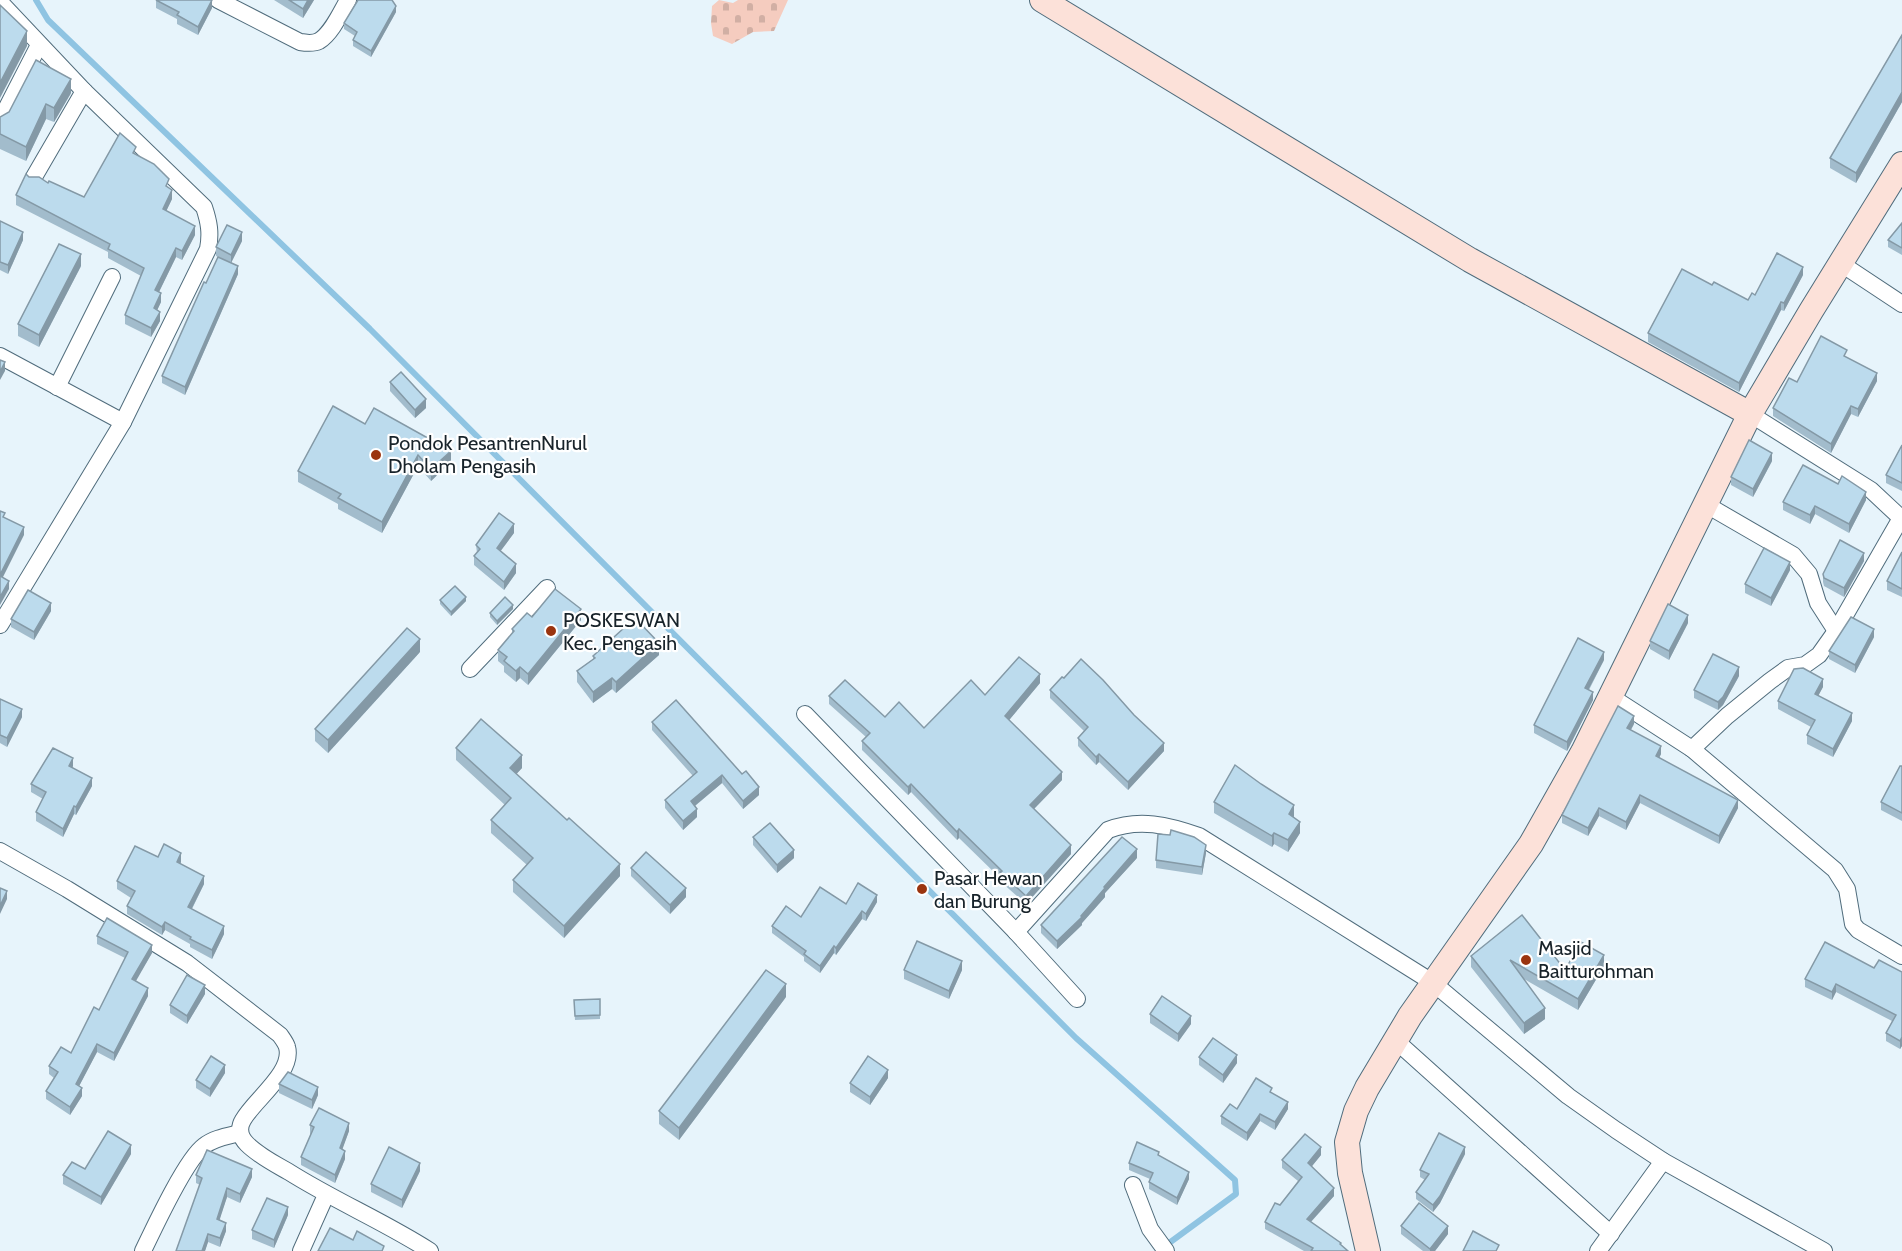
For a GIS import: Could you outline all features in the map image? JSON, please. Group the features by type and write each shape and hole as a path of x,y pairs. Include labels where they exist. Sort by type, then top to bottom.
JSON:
{"street":[{"path":"218,0 300,42 309,43 319,41 329,30 348,0"},
{"path":"1042,0 1470,260 1750,414 1871,490 1902,519 1836,631 1819,654 1805,665 1788,668 1770,681 1727,716 1692,749"},
{"path":"0,2 84,91 204,207 211,236 208,249 123,422 0,625"},
{"path":"0,121 39,45"},
{"path":"34,177 84,91"},
{"path":"1368,1251 1350,1173 1347,1142 1356,1111 1367,1088 1432,982 1531,844 1583,753 1750,414 1902,164"},
{"path":"1840,263 1902,304"},
{"path":"57,387 112,277"},
{"path":"0,356 123,422"},
{"path":"1705,504 1793,555 1809,574 1818,603 1836,631"},
{"path":"470,669 547,588"},
{"path":"1611,696 1692,749 1835,870 1847,889 1853,924 1858,930 1902,956"},
{"path":"805,714 1016,932 1077,999"},
{"path":"1016,932 1108,830 1125,824 1172,826 1199,836 1432,982 1568,1096 1663,1161 1824,1251"},
{"path":"0,851 67,889 187,963 280,1035 287,1046 288,1056 276,1080 242,1121 240,1133 246,1143 258,1153 326,1195 430,1251"},
{"path":"1395,1040 1611,1234"},
{"path":"142,1251 186,1170 203,1146 240,1133"},
{"path":"1598,1251 1663,1161"},
{"path":"1133,1185 1150,1229 1163,1248"},
{"path":"301,1251 326,1195"}],"green space":[{"path":"719,0 733,3 738,0 788,0 774,31 753,32 732,44 713,36 712,6"}],"building":[{"path":"156,0 212,0 198,27 177,15 179,12"},
{"path":"289,0 308,0 303,9"},
{"path":"358,0 392,0 396,6 371,51 353,40 357,32 344,23"},
{"path":"0,5 27,31 0,83"},
{"path":"1902,35 1902,92 1856,173 1830,158"},
{"path":"36,60 71,79 54,108 46,104 26,147 0,134 0,117 9,112"},
{"path":"120,133 136,147 133,153 154,164 169,179 166,186 172,190 163,209 195,226 182,251 176,248 155,290 161,293 154,308 160,312 151,328 125,315 144,268 108,249 110,244 16,195 26,174 29,177 39,177 48,183 49,181 84,197"},
{"path":"0,221 23,232 8,265 0,262"},
{"path":"1902,223 1902,248 1888,240"},
{"path":"227,225 242,232 231,255 216,247"},
{"path":"59,244 81,254 39,335 18,324"},
{"path":"1777,253 1803,267 1784,303 1781,302 1739,383 1648,333 1682,269 1712,285 1714,282 1748,300 1752,293 1755,295"},
{"path":"218,257 238,266 185,387 162,376 204,282 206,283"},
{"path":"1821,336 1847,350 1844,356 1877,373 1858,409 1851,406 1831,444 1773,408 1789,378 1797,382"},
{"path":"0,360 5,362 0,372"},
{"path":"401,372 426,399 415,410 390,382"},
{"path":"333,406 365,424 374,408 451,451 431,469 418,455 382,522 338,498 341,494 298,471"},
{"path":"1749,440 1772,453 1753,489 1731,477"},
{"path":"1902,445 1902,483 1886,475"},
{"path":"1803,465 1838,484 1842,476 1866,492 1849,524 1815,506 1810,515 1783,502"},
{"path":"0,511 5,513 3,517 24,527 0,575"},
{"path":"499,513 514,524 497,548 516,564 504,582 474,556 480,549 476,545"},
{"path":"1840,540 1864,553 1844,588 1824,578 1823,574"},
{"path":"1764,548 1790,562 1771,598 1745,584"},
{"path":"1902,552 1902,589 1887,581"},
{"path":"0,576 9,581 0,597"},
{"path":"455,586 466,597 451,612 440,600"},
{"path":"555,589 581,609 528,674 520,667 516,671 504,661 507,657 498,650 514,631 512,629 527,613 532,617"},
{"path":"28,590 51,603 34,632 11,619"},
{"path":"505,597 513,605 497,621 490,613"},
{"path":"1668,604 1688,615 1669,651 1650,641"},
{"path":"1851,617 1874,629 1855,665 1829,651"},
{"path":"635,618 659,643 616,682 612,678 593,692 577,671 595,658 593,656"},
{"path":"407,628 420,639 328,740 315,729"},
{"path":"1578,638 1604,652 1585,688 1593,692 1567,742 1534,725"},
{"path":"1713,654 1739,667 1718,702 1694,690"},
{"path":"1019,657 1040,674 1005,716 1062,772 1030,805 1071,845 1026,896 959,829 957,832 911,784 908,787 862,741 870,733 829,696 845,680 885,717 899,702 924,728 971,680 985,695"},
{"path":"1081,659 1164,743 1128,782 1099,754 1096,757 1078,738 1088,727 1050,690"},
{"path":"1803,668 1823,679 1815,694 1852,713 1833,749 1807,735 1815,720 1778,701 1794,669"},
{"path":"0,699 22,709 7,738 0,735"},
{"path":"676,700 742,774 746,771 759,787 743,801 722,775 691,801 697,809 683,821 665,800 697,772 652,722"},
{"path":"1618,706 1634,716 1627,728 1661,746 1656,756 1738,800 1719,836 1640,795 1626,822 1599,808 1588,828 1562,815"},
{"path":"481,719 522,755 510,768 620,864 564,926 513,880 533,858 491,820 511,798 456,748"},
{"path":"53,748 73,758 69,766 92,778 76,807 74,806 63,829 36,812 46,792 31,784"},
{"path":"1235,765 1294,805 1289,814 1300,822 1288,840 1274,833 1272,836 1214,802"},
{"path":"1902,766 1902,813 1881,802"},
{"path":"770,823 794,850 777,865 753,837"},
{"path":"1171,830 1194,837 1206,845 1202,867 1156,860 1158,834 1170,835"},
{"path":"1122,837 1137,849 1082,917 1057,941 1041,925"},
{"path":"164,844 181,853 177,862 204,876 188,907 224,926 212,950 190,939 191,937 165,922 162,927 127,906 135,891 117,881 135,846 158,857"},
{"path":"646,852 686,888 670,905 631,868"},
{"path":"858,883 877,895 866,914 862,911 820,966 804,954 806,951 772,926 786,906 801,917 820,887 846,904"},
{"path":"0,888 7,891 0,906"},
{"path":"1522,915 1565,970 1581,942 1604,955 1578,999 1510,960 1545,1008 1524,1023 1471,956"},
{"path":"107,918 152,945 132,979 148,988 114,1053 97,1044 76,1084 82,1088 70,1107 46,1091 58,1072 49,1066 61,1047 71,1053 94,1007 99,1010 128,952 97,936"},
{"path":"917,941 962,961 949,991 904,970"},
{"path":"1825,942 1874,968 1879,960 1902,972 1902,1037 1900,1041 1886,1033 1896,1015 1836,984 1832,992 1805,979"},
{"path":"766,970 786,984 679,1128 659,1111"},
{"path":"187,975 205,985 187,1016 170,1005"},
{"path":"1162,996 1191,1016 1178,1034 1150,1014"},
{"path":"600,999 600,1015 575,1016 574,1000"},
{"path":"1213,1038 1237,1055 1223,1075 1199,1057"},
{"path":"211,1056 225,1065 210,1089 196,1080"},
{"path":"868,1056 888,1070 870,1097 850,1083"},
{"path":"288,1072 318,1087 312,1100 279,1084"},
{"path":"1256,1078 1272,1088 1270,1092 1288,1102 1275,1122 1260,1114 1247,1133 1221,1116 1230,1104 1237,1109"},
{"path":"319,1108 349,1123 340,1148 345,1151 335,1175 301,1157 314,1127 310,1125"},
{"path":"108,1131 131,1145 101,1197 63,1175 72,1162 85,1169"},
{"path":"1439,1133 1465,1147 1433,1205 1416,1192 1429,1174 1420,1170"},
{"path":"1305,1134 1321,1147 1308,1163 1334,1188 1307,1219 1341,1243 1348,1251 1311,1251 1313,1248 1265,1222 1275,1203 1280,1205 1302,1177 1282,1160"},
{"path":"1137,1142 1159,1152 1158,1155 1189,1172 1177,1198 1149,1182 1153,1173 1129,1163"},
{"path":"389,1147 420,1163 402,1200 371,1184"},
{"path":"207,1150 252,1169 240,1194 227,1188 217,1219 226,1223 220,1238 208,1234 202,1251 176,1251 202,1178 196,1175"},
{"path":"267,1198 288,1207 274,1240 252,1230"},
{"path":"1419,1203 1448,1226 1430,1249 1401,1226"},
{"path":"330,1228 353,1240 357,1231 384,1246 382,1251 318,1251"},
{"path":"1473,1231 1499,1245 1496,1251 1463,1251"}],"waterway":[{"path":"36,0 48,20 370,329 1076,1038 1235,1180 1236,1194 1165,1246"}],"place":[{"name":"Pondok PesantrenNurul Dholam Pengasih","path":"376,455"},
{"name":"POSKESWAN Kec. Pengasih","path":"551,631"},
{"name":"Pasar Hewan dan Burung","path":"922,889"},
{"name":"Masjid Baitturohman","path":"1526,960"}]}
